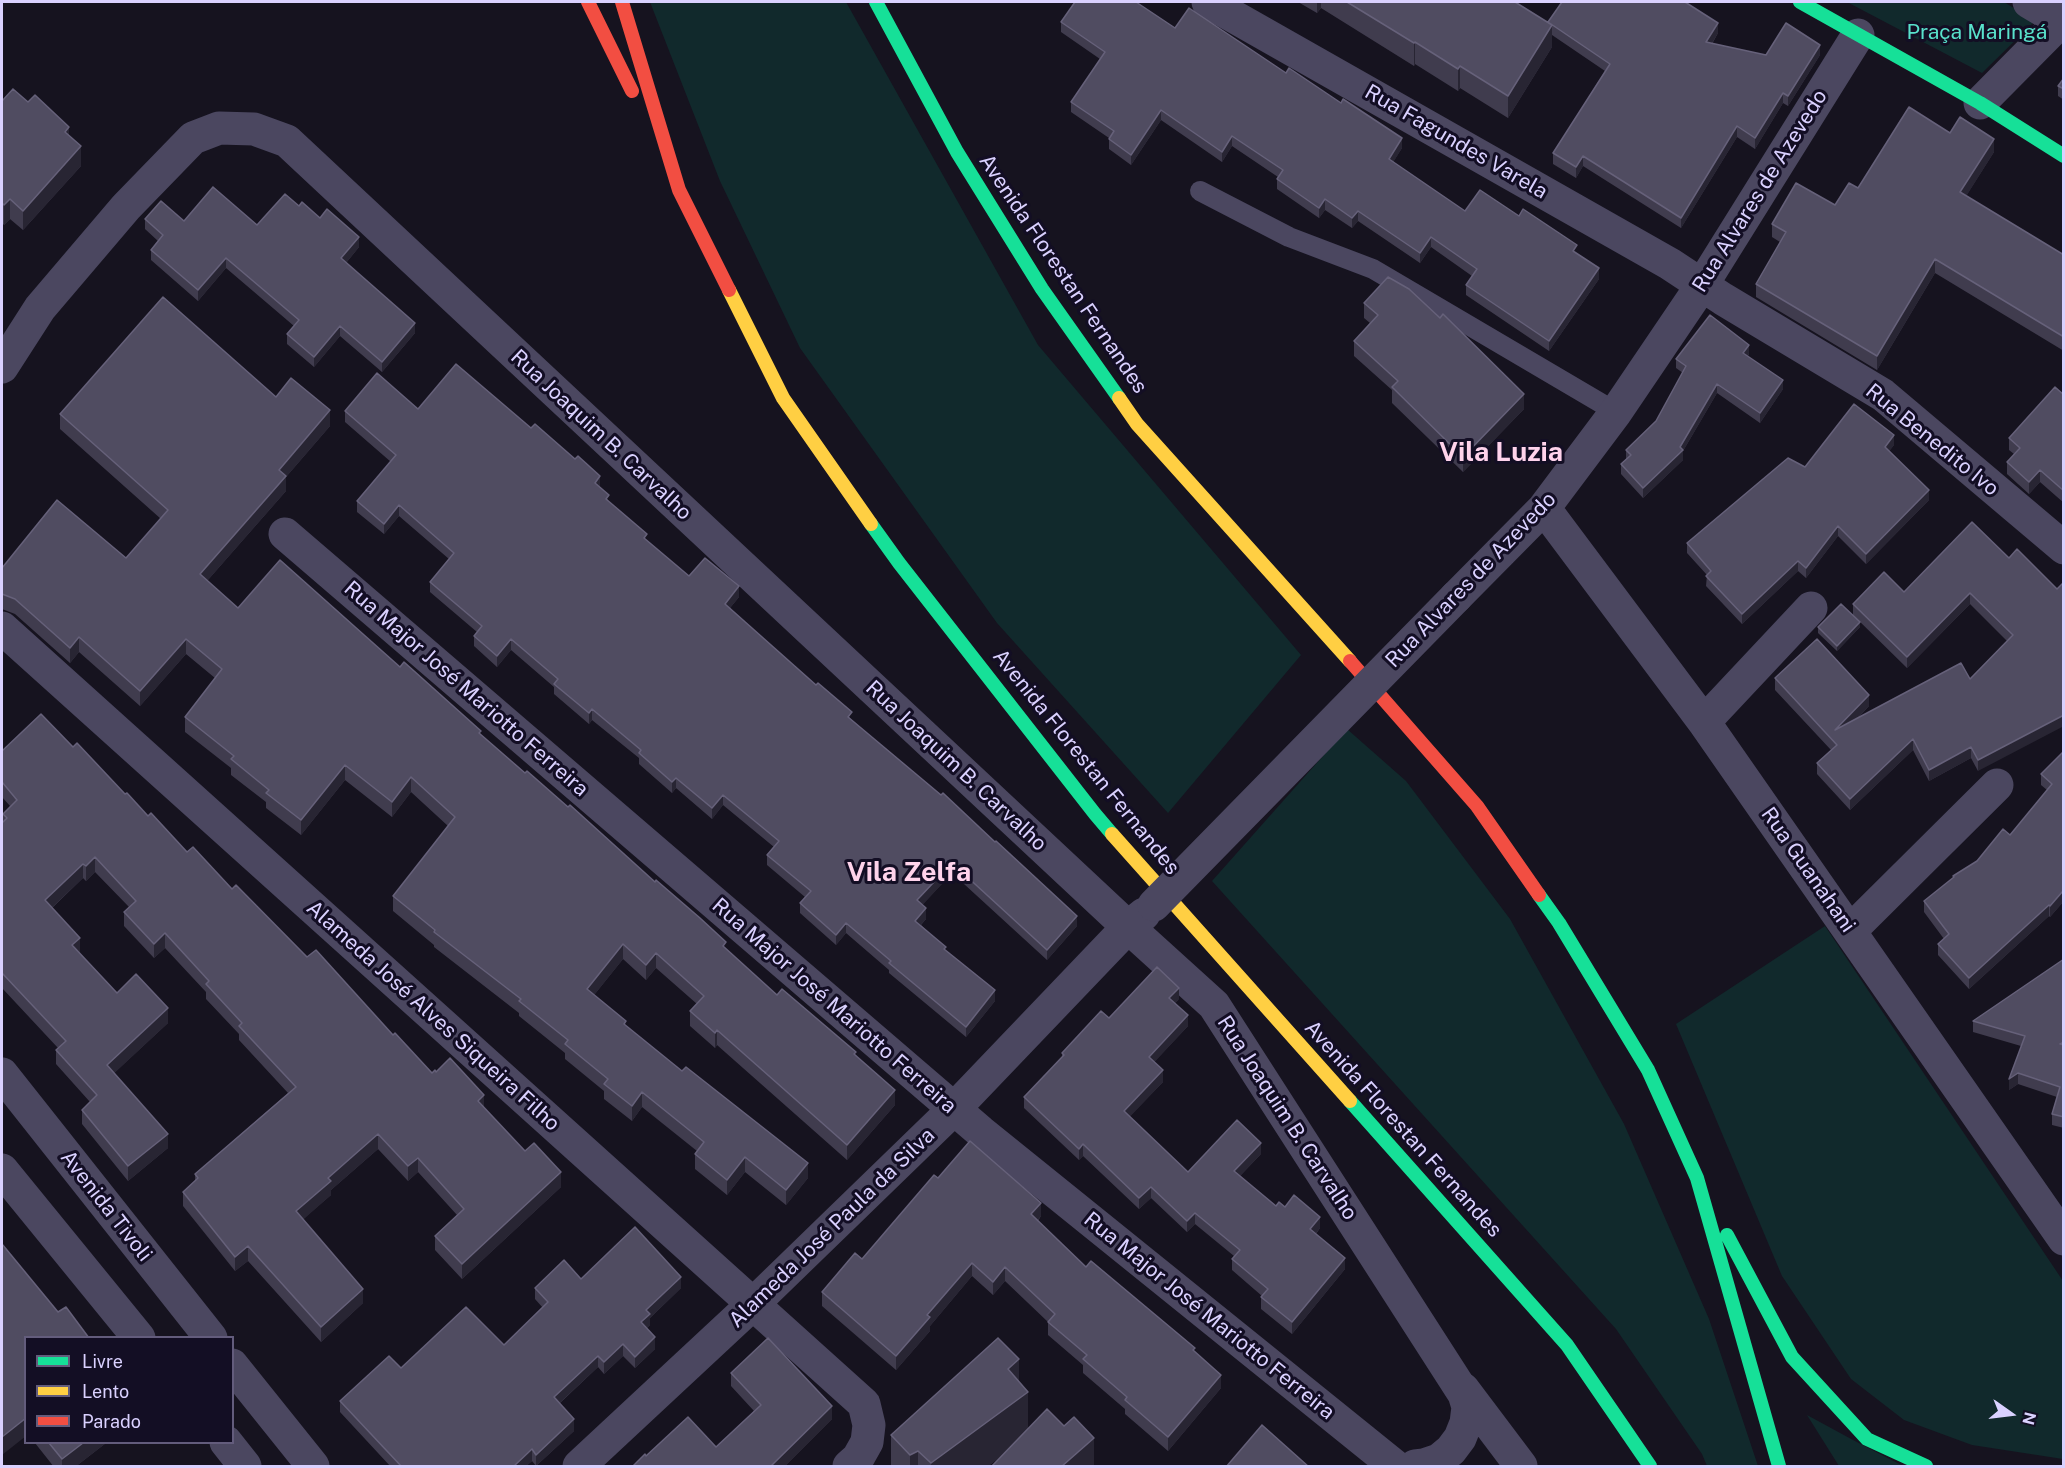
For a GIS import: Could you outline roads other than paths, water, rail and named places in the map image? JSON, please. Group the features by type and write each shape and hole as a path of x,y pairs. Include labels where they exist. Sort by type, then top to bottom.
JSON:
{"main road":[{"path":"588,2 679,190"},
{"name":"Avenida Florestan Fernandes","path":"622,2 679,190 783,398 899,563 1095,814 1567,1345 1650,1467"},
{"name":"Avenida Florestan Fernandes","path":"876,2 957,152 1042,289 1137,424 1429,749 1477,806 1559,923 1648,1070 1696,1178 1779,1467"},
{"path":"1800,2 1980,103 2064,156"},
{"path":"1696,1178 1792,1357 1867,1439 1926,1467"}],"street":[{"name":"Rua Fagundes Varela","path":"1208,2 1660,258 1702,285"},
{"path":"1980,103 2062,20 2029,2"},
{"name":"Rua Alvares de Azevedo","path":"1154,905 1544,508 1616,412 1702,285 1858,35"},
{"name":"Rua Joaquim B. Carvalho","path":"2,367 40,308 126,207 193,138 219,128 254,129 287,141 1214,1005 1458,1383 1468,1407 1466,1423 1460,1438 1451,1450 1439,1460 1424,1466 1402,1466"},
{"name":"Rua Benedito Ivo","path":"1702,285 1882,395 2064,548"},
{"name":"Rua Guanahani","path":"1544,508 1553,524 1704,722 2064,1239"},
{"name":"Rua Major José Mariotto Ferreira","path":"285,534 954,1109 1402,1466"},
{"path":"1704,722 1811,608"},
{"name":"Alameda José Alves Siqueira Filho","path":"2,627 864,1404 869,1425 867,1442 858,1458 849,1467"},
{"path":"1851,930 1997,785"},
{"name":"Alameda José Paula da Silva","path":"579,1467 753,1304 954,1109 1128,927 1154,905"},
{"name":"Avenida Tivoli","path":"2,1074 209,1336"},
{"path":"2,1170 137,1336"},
{"path":"234,1368 313,1467"},
{"path":"1458,1383 1521,1467"},
{"path":"227,1444 245,1467"}],"lane":[{"path":"1200,191 1288,237 1373,269 1616,412"}],"district":[{"name":"Vila Luzia","path":"1501,453"},
{"name":"Vila Zelfa","path":"909,873"}],"park label":[{"name":"Praça Maringá","path":"1977,33"}]}
